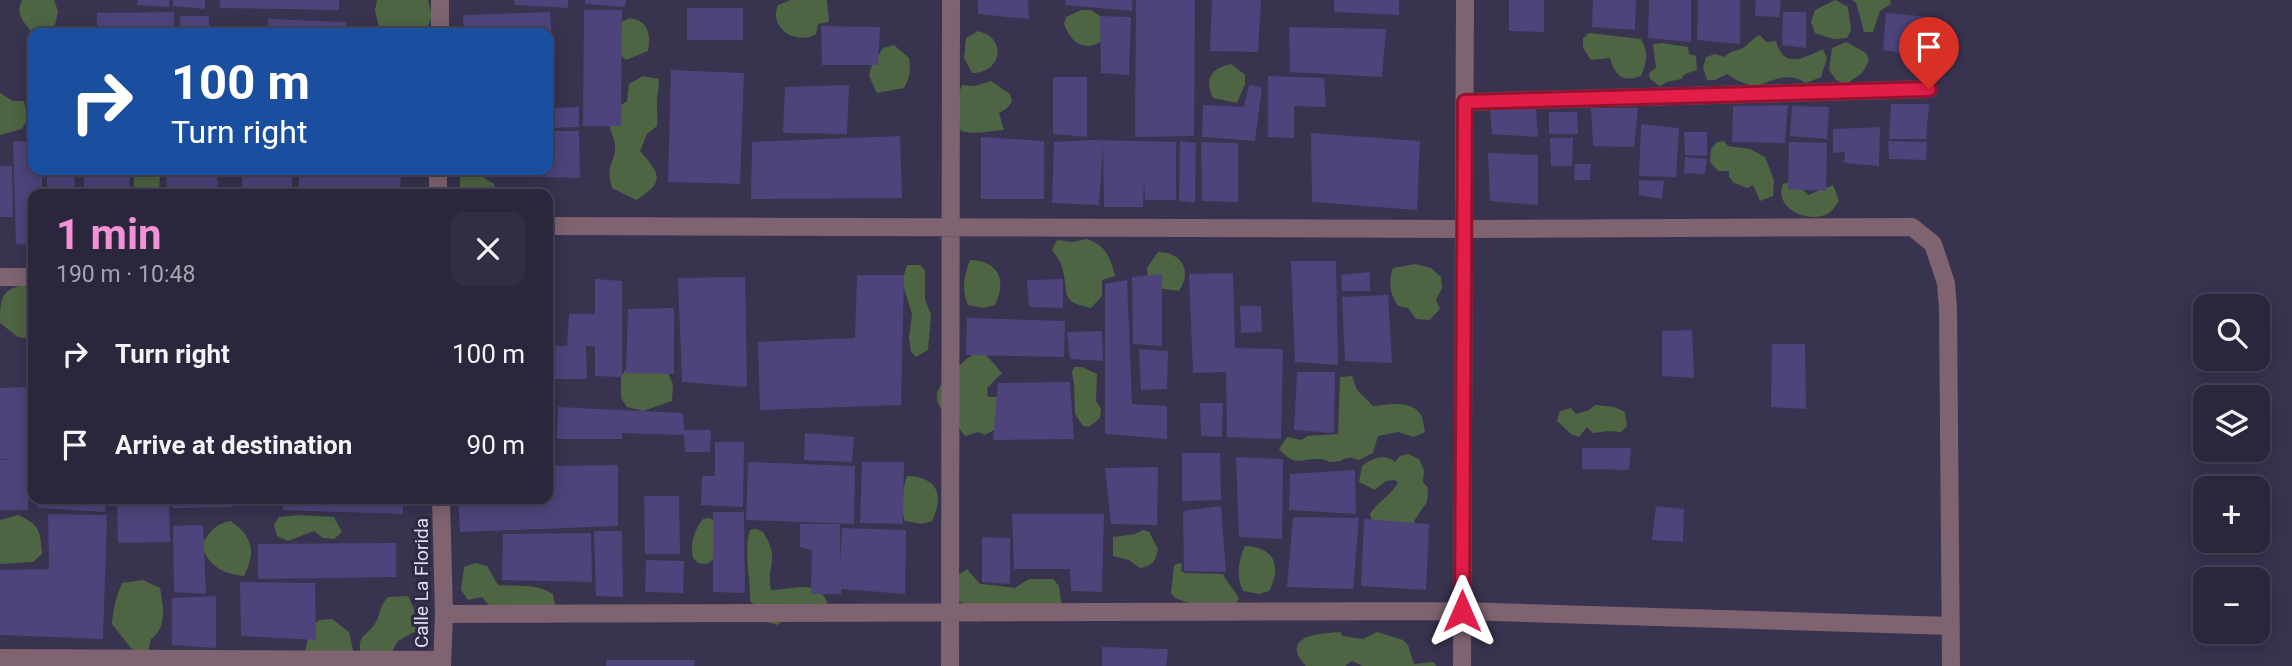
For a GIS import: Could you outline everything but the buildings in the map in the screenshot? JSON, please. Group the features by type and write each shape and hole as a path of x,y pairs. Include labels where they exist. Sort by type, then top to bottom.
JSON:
{"street":[{"path":"440,0 440,28"},
{"path":"950,666 951,0"},
{"path":"1462,666 1465,0"},
{"path":"1465,102 1929,89"},
{"path":"553,226 1464,229 1912,227 1933,244 1946,283 1951,666"},
{"path":"0,277 28,277"},
{"name":"Calle La Florida","path":"441,504 444,614 442,663"},
{"path":"444,614 1462,611 1951,626"},
{"path":"0,658 442,663"}],"green space":[{"path":"22,0 54,0 58,11 55,25 29,28 20,14"},
{"path":"377,0 428,0 432,16 427,28 379,28 375,10"},
{"path":"791,0 827,0 829,22 818,24 816,34 808,37 800,38 786,33 777,21 776,13 778,5"},
{"path":"1835,0 1848,7 1851,30 1847,38 1833,39 1815,33 1811,22 1815,10"},
{"path":"1852,0 1890,0 1891,4 1880,11 1873,32 1864,32 1856,3"},
{"path":"1081,10 1091,10 1106,20 1105,39 1092,46 1075,42 1064,24 1066,17"},
{"path":"630,18 645,26 649,34 649,45 648,51 626,60 620,54 616,24"},
{"path":"978,31 994,41 998,55 990,67 972,73 964,58 966,38"},
{"path":"1589,33 1641,39 1646,57 1641,76 1629,79 1620,76 1610,58 1591,60 1583,48 1583,38"},
{"path":"1760,35 1766,42 1776,41 1779,50 1789,58 1801,58 1823,49 1827,58 1821,77 1806,83 1799,79 1780,78 1755,87 1727,74 1715,80 1707,80 1703,68 1706,57 1715,54 1725,57"},
{"path":"1846,42 1866,53 1869,61 1862,73 1846,84 1836,80 1829,70 1832,48"},
{"path":"1653,44 1688,47 1689,54 1696,56 1697,70 1660,86 1650,79 1649,73 1656,68"},
{"path":"894,45 909,58 908,80 904,88 877,93 869,76 871,67 883,48"},
{"path":"1231,64 1245,75 1245,84 1237,103 1213,98 1209,85 1211,75 1218,68"},
{"path":"643,76 659,79 657,126 647,134 640,151 656,172 657,178 652,188 636,200 612,188 610,171 615,148 610,123 617,109 627,101 629,84"},
{"path":"991,81 1010,94 1012,102 999,113 1004,130 977,133 961,131 957,108 962,85 975,86"},
{"path":"0,93 13,101 24,101 28,118 22,129 0,135"},
{"path":"1724,141 1728,146 1750,149 1765,157 1774,180 1773,196 1760,201 1753,185 1747,188 1734,183 1729,177 1729,171 1718,171 1710,162 1711,149 1717,142"},
{"path":"160,175 159,189 134,189 134,176"},
{"path":"461,175 482,175 494,184 494,189 459,189"},
{"path":"1795,181 1808,195 1833,185 1839,201 1831,211 1819,217 1794,212 1783,200 1781,193 1783,184"},
{"path":"1086,239 1098,244 1106,253 1115,276 1102,280 1102,296 1091,308 1074,303 1067,296 1062,265 1052,250 1057,240 1073,242"},
{"path":"1158,252 1173,255 1185,269 1179,291 1157,288 1148,281 1147,268"},
{"path":"970,260 988,264 998,274 1000,288 995,305 984,308 968,305 964,282"},
{"path":"1415,264 1431,268 1441,277 1442,288 1436,300 1440,309 1430,320 1416,319 1408,308 1398,306 1392,293 1390,283 1393,268"},
{"path":"907,265 920,265 925,270 925,299 931,315 928,350 916,357 911,352 909,337 912,314 902,282"},
{"path":"24,285 28,288 28,338 18,337 0,323 3,297 16,287"},
{"path":"975,354 986,355 1002,373 987,388 988,397 1001,397 994,430 985,435 978,432 965,436 940,407 937,393 950,375"},
{"path":"631,361 667,371 673,384 672,401 643,411 627,407 621,398 621,377"},
{"path":"1074,367 1082,367 1097,374 1096,401 1101,409 1100,418 1089,427 1083,426 1075,414 1072,372"},
{"path":"1352,376 1357,390 1373,406 1399,404 1417,410 1422,417 1425,432 1414,437 1398,432 1378,436 1373,453 1359,460 1347,458 1337,462 1321,459 1298,461 1285,455 1279,449 1287,437 1302,440 1307,436 1338,434 1340,377"},
{"path":"1595,405 1614,407 1625,412 1627,426 1621,432 1593,433 1587,427 1579,437 1571,434 1557,421 1560,411 1571,408 1576,414"},
{"path":"1408,454 1419,459 1424,470 1423,482 1428,488 1427,502 1414,521 1428,552 1417,569 1372,521 1370,514 1398,482 1386,481 1375,490 1359,482 1362,466 1370,461 1382,457 1395,462 1400,456"},
{"path":"907,476 925,480 936,489 938,503 932,521 922,524 905,521 902,499"},
{"path":"18,515 38,529 42,554 33,562 0,564 0,520"},
{"path":"279,517 334,517 342,532 334,539 323,538 314,531 288,541 277,536 274,525"},
{"path":"703,519 713,520 716,557 707,564 698,563 693,558 694,537"},
{"path":"231,521 244,533 250,546 250,560 244,576 218,568 209,560 201,546 213,529"},
{"path":"750,530 763,532 771,550 771,590 814,588 825,598 829,608 785,619 777,625 759,620 757,607 750,601 747,556"},
{"path":"1143,530 1149,532 1158,549 1151,564 1140,568 1129,560 1113,556 1113,537"},
{"path":"1245,546 1263,550 1273,559 1275,573 1269,591 1259,594 1243,591 1239,568"},
{"path":"475,563 487,566 498,585 533,587 553,594 555,605 490,606 482,597 468,600 461,590 464,567"},
{"path":"1180,563 1181,571 1186,573 1223,574 1239,599 1233,607 1190,606 1189,603 1175,598 1171,593 1174,565"},
{"path":"967,569 980,584 1015,588 1029,579 1053,579 1059,586 1062,609 992,609 978,622 968,619 963,603 958,601 958,575"},
{"path":"143,580 160,588 163,615 160,628 151,639 148,652 134,652 112,624 112,619 122,583"},
{"path":"408,596 414,609 416,631 398,641 386,662 363,662 360,646 362,638 376,622 385,601 388,597"},
{"path":"332,619 349,632 354,654 311,663 305,651 311,625 320,620"},
{"path":"1341,632 1342,636 1363,639 1377,632 1403,640 1408,645 1414,664 1434,662 1436,666 1363,666 1352,661 1345,666 1306,666 1299,656 1299,642 1313,635"}],"route":[{"path":"1462,611 1465,102 1929,89"}]}
